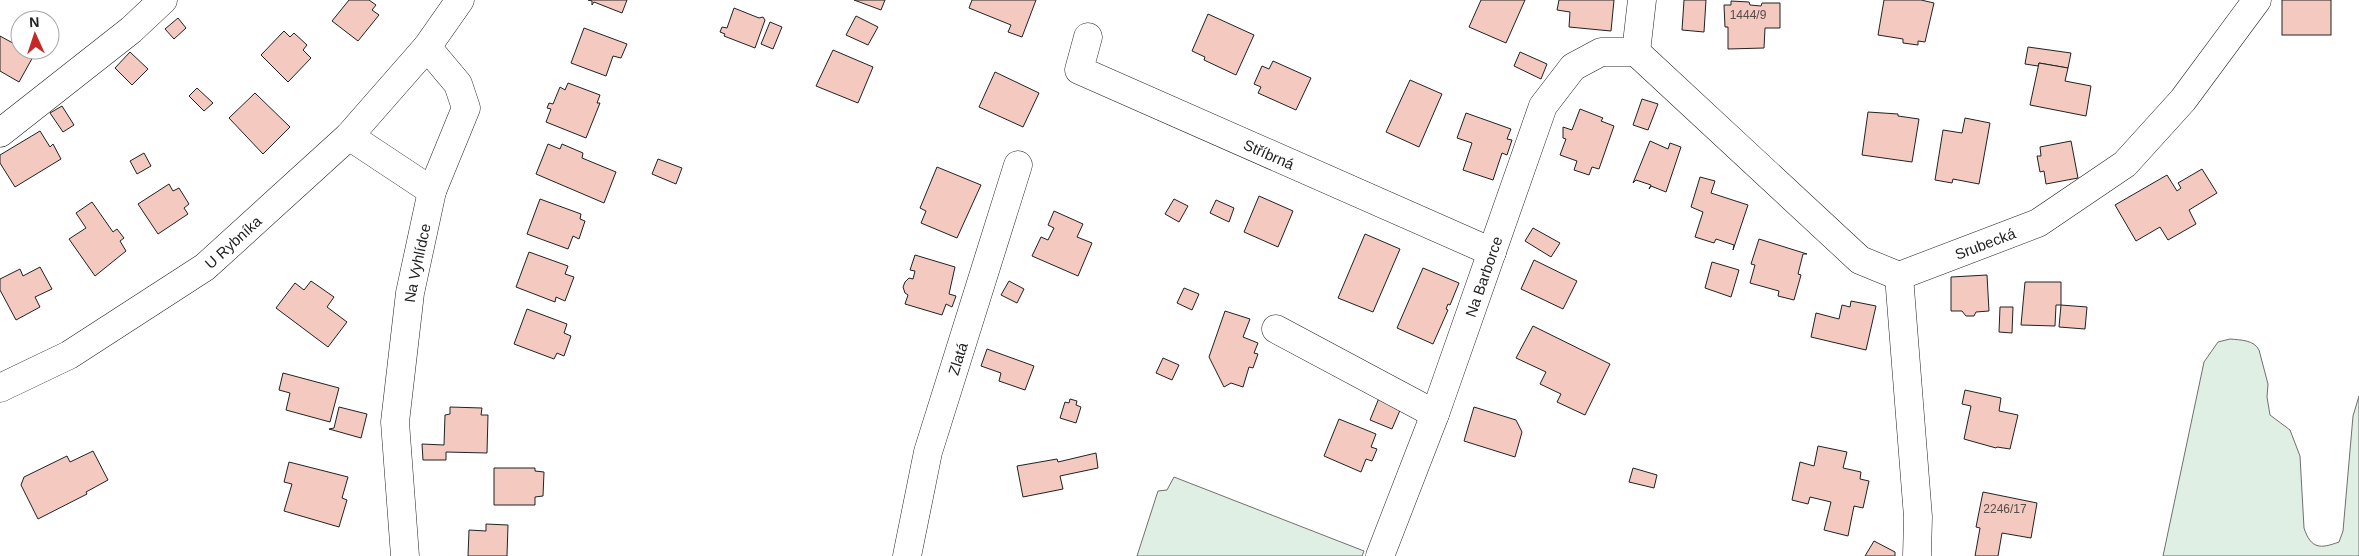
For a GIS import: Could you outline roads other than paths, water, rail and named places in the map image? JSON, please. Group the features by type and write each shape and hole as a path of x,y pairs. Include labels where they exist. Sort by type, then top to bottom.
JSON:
{"street":[{"path":"0,133 131,30 163,0"},
{"path":"427,47 460,0"},
{"path":"1642,0 1636,52 1860,260 1900,276 1918,517 1916,556"},
{"name":"Srubecká","path":"1900,276 2038,223 2125,164 2183,100 2257,0"},
{"name":"Stříbrná","path":"1088,37 1079,70 1492,252"},
{"name":"U Rybníka","path":"0,388 69,355 205,267 349,136 427,47"},
{"name":"Na Vyhlídce","path":"405,556 396,422 410,292 432,191 466,108 458,84 427,47"},
{"name":"Na Barborce","path":"1381,556 1435,414 1543,106 1573,67 1601,52 1636,52"},
{"path":"349,136 432,191"},
{"name":"Zlatá","path":"907,556 928,452 1018,164"},
{"path":"1276,328 1435,414"}]}
